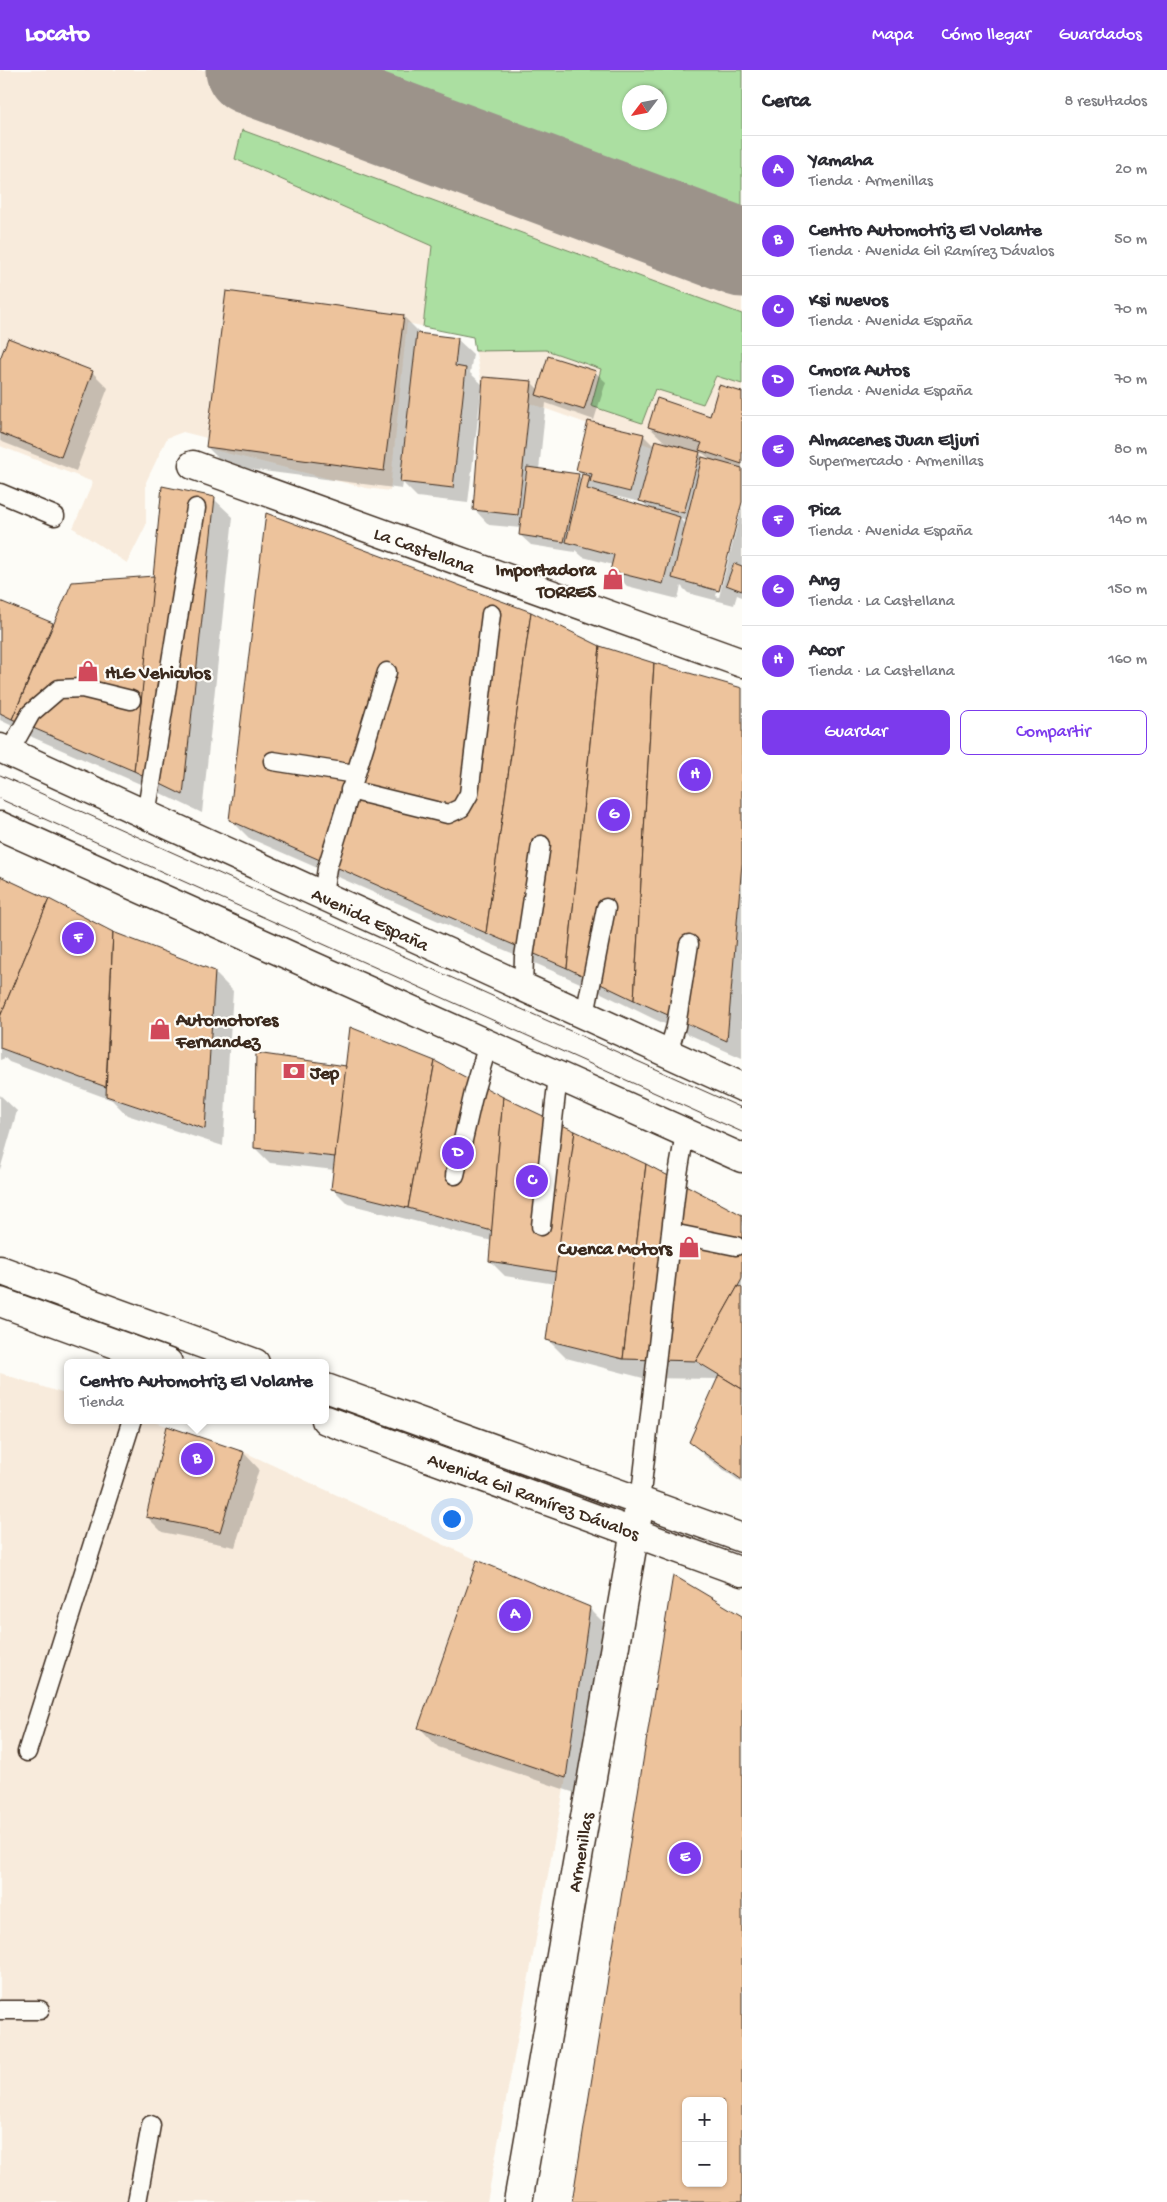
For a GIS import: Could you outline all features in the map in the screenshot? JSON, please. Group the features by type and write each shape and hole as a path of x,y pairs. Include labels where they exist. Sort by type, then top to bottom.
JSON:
{"main road":[{"name":"La Castellana","path":"193,465 742,663"},
{"name":"Avenida España","path":"4,750 668,1053 742,1083"},
{"path":"0,826 742,1158"},
{"path":"0,1270 244,1359"},
{"path":"0,1302 152,1359"},
{"name":"Avenida Gil Ramírez Dávalos","path":"329,1389 742,1538"},
{"name":"Avenida Gil Ramírez Dávalos","path":"329,1421 635,1531 742,1572"},
{"name":"Armenillas","path":"518,2202 640,1502"}],"lane":[{"path":"0,493 55,516"},
{"path":"146,815 196,508"},
{"path":"272,761 352,782 448,814 461,808 469,794 491,614"},
{"path":"322,896 327,868 387,672"},
{"path":"4,750 31,713 59,689 82,688 131,700"},
{"path":"523,987 524,957 541,845"},
{"path":"586,1015 606,908"},
{"path":"668,1053 676,1026 689,944"},
{"path":"455,1175 474,1092 488,1044"},
{"path":"541,1226 558,1076"},
{"path":"640,1502 677,1180 685,1133"},
{"path":"672,1233 736,1246"},
{"path":"27,1752 131,1424"},
{"path":"0,2010 40,2010"},
{"path":"136,2202 151,2125"}],"shaded area":[{"path":"0,70 742,70 742,482 664,451 482,386 473,337 407,323 390,491 366,488 214,450 207,438 183,432 167,438 146,482 146,525 127,563 73,528 93,482 0,446"},
{"path":"0,1373 64,1394 64,1424 161,1424 167,1426 146,1517 220,1532 244,1452 477,1560 418,1728 566,1778 487,2202 0,2202"}],"green space":[{"path":"362,70 742,70 742,210"},
{"path":"242,130 742,314 742,384 716,376 703,404 655,389 642,423 591,406 601,369 546,350 475,351 473,337 423,327 432,246 235,159"}],"building":[{"path":"226,291 404,315 384,471 206,447"},
{"path":"417,333 458,338 455,366 466,368 453,488 400,482"},
{"path":"8,338 93,371 61,457 0,433 0,359"},
{"path":"548,356 596,371 584,410 536,395"},
{"path":"483,377 532,381 518,515 473,510"},
{"path":"719,385 742,392 742,464 699,450 702,443 648,427 657,398 710,416"},
{"path":"588,421 644,434 630,492 590,482 592,474 576,470"},
{"path":"655,440 700,452 684,513 639,501"},
{"path":"702,457 742,468 742,502 719,591 672,578"},
{"path":"527,467 579,474 564,542 519,535"},
{"path":"582,474 590,476 587,489 680,517 663,584 610,571 614,555 566,542"},
{"path":"162,486 215,497 183,795 134,771"},
{"path":"266,513 531,612 486,933 229,820"},
{"path":"734,563 742,566 742,591 726,585"},
{"name":"HLG Vehiculos","path":"154,576 134,771 12,719 72,582"},
{"path":"0,601 53,623 12,719 0,713"},
{"path":"531,612 600,646 567,968 486,933"},
{"path":"600,646 654,663 634,1000 567,968"},
{"path":"654,663 742,688 742,863 727,1041 634,1000"},
{"path":"0,876 49,899 0,1017"},
{"path":"49,899 113,932 106,1087 0,1048 0,1017"},
{"name":"Automotores Fernandez","path":"113,932 215,971 205,1129 106,1096"},
{"path":"350,1027 435,1061 408,1208 331,1189"},
{"path":"256,1053 346,1066 335,1157 254,1148"},
{"path":"435,1061 503,1097 492,1231 408,1208"},
{"path":"503,1097 575,1131 557,1272 489,1261"},
{"path":"575,1131 646,1164 623,1359 546,1340"},
{"name":"Cuenca Motors","path":"646,1164 742,1215 742,1279 696,1361 623,1359"},
{"path":"738,1286 742,1288 742,1389 696,1361"},
{"path":"719,1375 742,1389 742,1480 689,1442"},
{"path":"167,1426 244,1452 220,1532 146,1517"},
{"path":"477,1560 590,1607 566,1778 418,1728"},
{"path":"673,1575 742,1616 742,2202 572,2202"}],"taxiway":[{"path":"250,70 742,253"}],"tram line":[{"path":"0,775 742,1108"},
{"path":"0,799 742,1132"}],"place":[{"name":"Importadora TORRES","path":"613,579"},
{"name":"HLG Vehiculos","path":"88,671"},
{"name":"Acor","path":"695,775"},
{"name":"Ang","path":"614,815"},
{"name":"Pica","path":"78,938"},
{"name":"Automotores Fernandez","path":"160,1029"},
{"name":"Jep","path":"294,1071"},
{"name":"Cmora Autos","path":"458,1153"},
{"name":"Ksi nuevos","path":"532,1181"},
{"name":"Cuenca Motors","path":"689,1247"},
{"name":"Centro Automotriz El Volante","path":"197,1459"},
{"name":"Yamaha","path":"515,1615"},
{"name":"Almacenes Juan Eljuri","path":"685,1858"}]}
